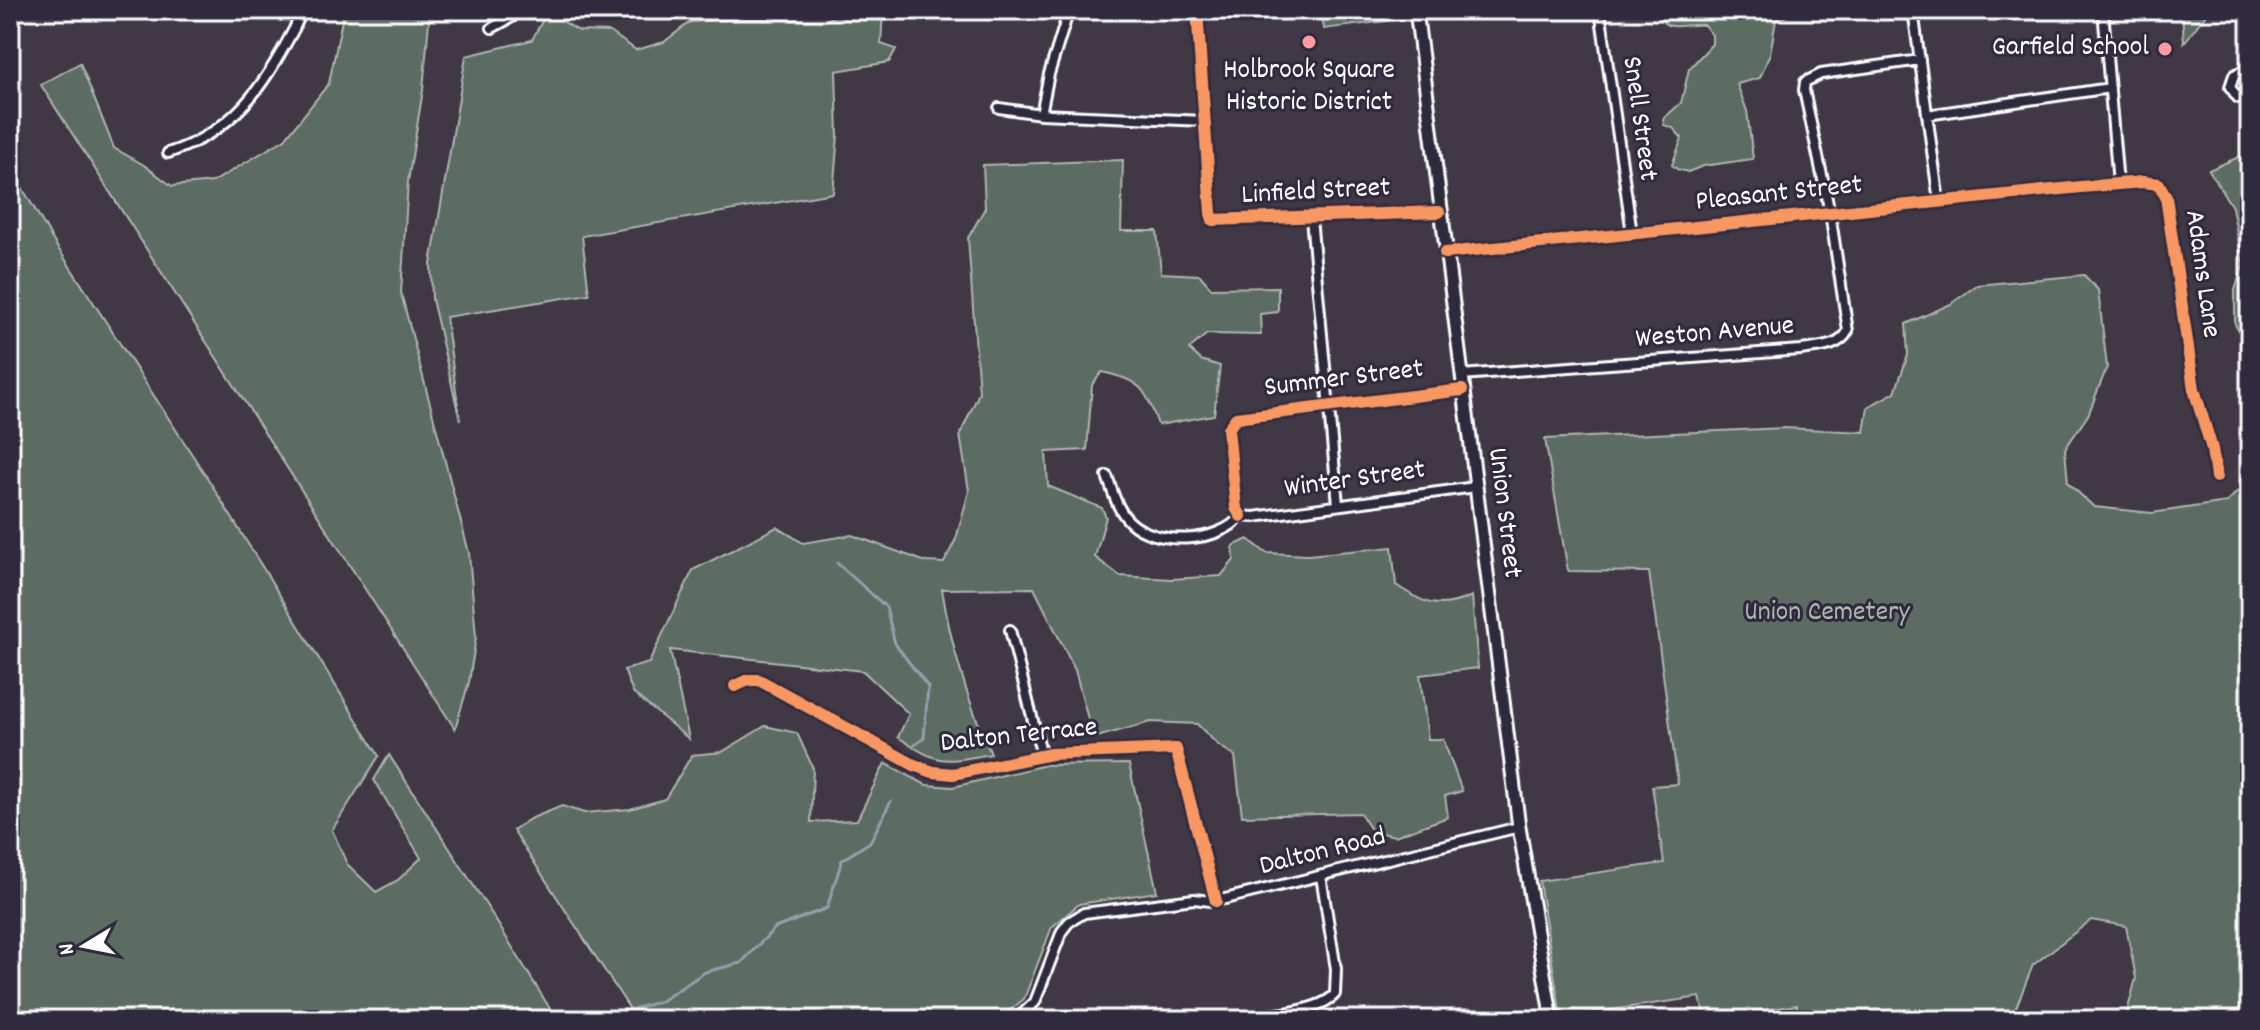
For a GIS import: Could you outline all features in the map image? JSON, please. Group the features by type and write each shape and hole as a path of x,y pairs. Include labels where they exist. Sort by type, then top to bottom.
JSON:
{"main road":[{"name":"Union Street","path":"1416,10 1439,212 1519,827 1552,1020"}],"street":[{"path":"168,153 190,146 247,103 263,84 299,18 298,10"},
{"path":"492,28 518,10"},
{"path":"1041,114 1049,74 1069,10"},
{"name":"Linfield Street","path":"1197,10 1213,220 1439,212"},
{"name":"Snell Street","path":"1600,10 1632,234"},
{"path":"1913,10 1939,202"},
{"path":"2103,10 2118,184"},
{"path":"1830,213 1804,90 1805,82 1821,74 1920,60"},
{"path":"2250,72 2238,72 2230,82 2238,98 2250,97"},
{"path":"1927,115 2110,88"},
{"path":"999,108 1041,114 1205,121"},
{"name":"Pleasant Street","path":"1445,253 2118,184"},
{"name":"Adams Lane","path":"2118,184 2159,184 2166,197 2178,295 2200,414 2212,449 2216,477"},
{"name":"Weston Avenue","path":"1461,375 1832,345 1843,340 1848,331 1830,213"},
{"path":"1311,218 1338,504"},
{"name":"Summer Street","path":"1241,516 1236,508 1229,451 1228,429 1232,421 1247,416 1462,390"},
{"path":"1107,476 1123,515 1142,531 1154,536 1179,538 1218,533 1229,529 1241,516"},
{"name":"Winter Street","path":"1241,516 1254,517 1475,487"},
{"path":"1010,630 1042,756"},
{"name":"Dalton Terrace","path":"735,686 748,680 759,680 914,765 933,772 960,773 1042,756 1084,751 1176,749 1216,901"},
{"name":"Dalton Road","path":"1016,1020 1035,1002 1060,936 1069,922 1089,912 1194,899 1216,901 1519,827"},
{"path":"1220,1020 1319,1005 1335,994 1336,969 1321,876"}],"green space":[{"path":"344,10 430,10 423,90 408,181 401,293 469,553 476,637 469,682 455,729 41,85 80,63 114,148 172,186 213,182 285,139 329,83"},
{"path":"844,10 894,10 883,11 881,44 896,49 889,62 836,71 838,135 833,193 582,236 589,294 446,317 460,420 432,299 431,264 466,56 532,40 547,12 579,31 610,32 636,50 664,42 690,22 753,18 825,21"},
{"path":"1321,10 1403,10 1404,19 1324,29"},
{"path":"1802,10 1776,20 1770,54 1760,78 1737,84 1747,111 1753,159 1703,166 1688,172 1672,165 1682,138 1673,128 1664,125 1663,119 1681,103 1689,69 1712,44 1712,35 1704,25 1665,24 1659,12"},
{"path":"2182,10 2209,10 2184,43"},
{"path":"2250,152 2250,353 2235,324 2235,290 2243,265 2232,207 2209,170"},
{"path":"1123,160 1121,231 1157,231 1161,273 1200,275 1211,288 1278,287 1278,312 1260,314 1261,335 1207,334 1189,349 1201,360 1220,366 1214,415 1158,425 1140,388 1125,379 1102,372 1092,385 1087,450 1046,452 1048,486 1102,508 1106,517 1095,557 1120,576 1171,579 1221,576 1234,560 1233,546 1248,539 1266,553 1308,555 1392,547 1396,585 1406,592 1424,601 1441,604 1472,596 1478,668 1420,675 1428,739 1443,739 1462,791 1445,796 1448,817 1395,836 1372,831 1360,813 1242,816 1235,756 1218,745 1197,724 1151,722 1093,738 1075,670 1034,588 942,589 961,673 991,754 942,759 924,753 898,737 909,714 863,671 670,650 689,739 633,693 624,670 649,663 693,570 777,527 803,543 852,535 926,562 944,563 956,539 969,491 960,435 979,393 968,238 985,208 983,165"},
{"path":"10,167 54,242 208,479 379,756 332,830 347,864 376,892 398,880 421,858 374,780 389,755 557,1020 10,1020"},
{"name":"Union Cemetery","path":"2084,275 2098,290 2107,367 2088,415 2065,449 2068,483 2094,507 2152,513 2227,502 2250,479 2250,1020 2125,1020 2136,978 2126,926 2091,920 2033,965 2011,1020 1939,1020 1936,1017 1937,1020 1796,1020 1797,1005 1705,1019 1700,997 1561,1017 1539,881 1664,863 1652,786 1678,784 1649,572 1568,571 1545,439 1784,428 1864,432 1868,407 1895,392 1908,355 1906,324 1951,304 1977,285"},
{"path":"765,726 797,733 813,768 811,822 857,820 885,763 926,785 953,787 1046,765 1129,764 1157,892 1079,904 1052,927 1024,999 998,1020 637,1020 513,830 530,819 562,806 584,813 630,809 665,799 692,755 722,752"}],"waterway":[{"path":"837,563 886,607 895,644 928,687 924,738 915,745"},
{"path":"595,1020 661,1001 705,972 741,963 775,928 827,908 842,860 870,842 891,801"}],"cycle path":[{"path":"1197,10 1213,220 1439,212"},
{"path":"1445,253 2081,187 2143,182 2159,184 2166,197 2194,389 2212,449 2216,477"},
{"path":"1241,516 1236,508 1228,429 1236,418 1462,390"},
{"path":"735,686 748,680 759,680 914,765 933,772 953,774 1051,754 1176,749 1216,901"}],"place":[{"name":"Holbrook Square Historic District","path":"1309,42"},
{"name":"Garfield School","path":"2165,49"}]}
